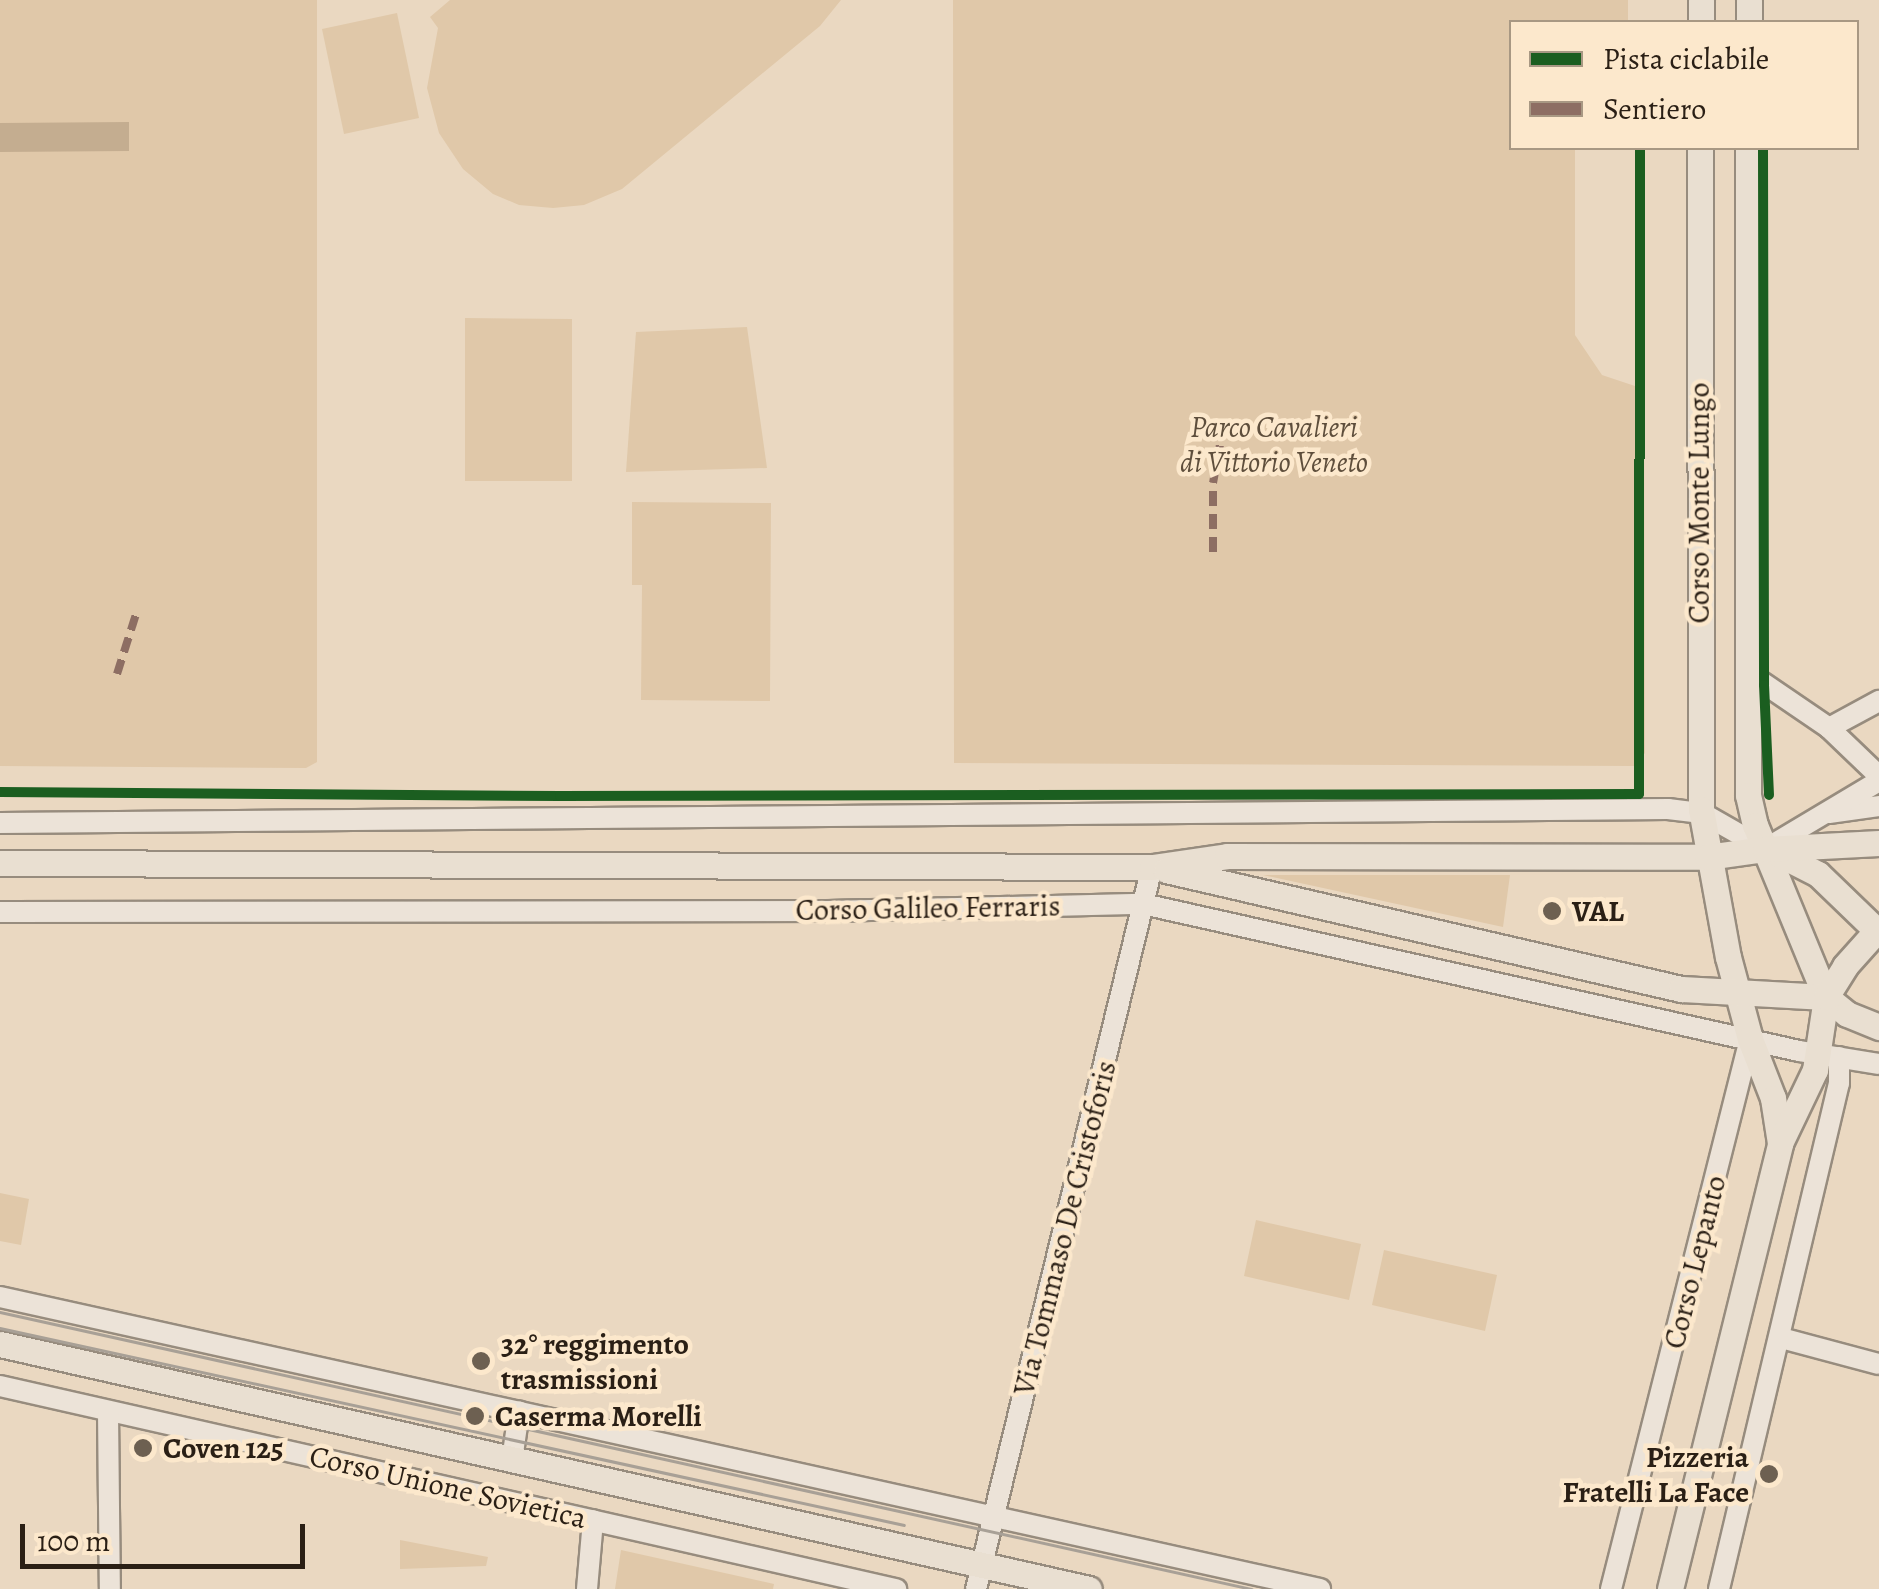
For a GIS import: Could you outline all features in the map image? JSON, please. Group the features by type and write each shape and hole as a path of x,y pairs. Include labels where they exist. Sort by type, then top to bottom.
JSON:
{"main road":[{"name":"Corso Monte Lungo","path":"1700,150 1702,813 1707,858 1750,1040"},
{"name":"Corso Monte Lungo","path":"1748,150 1748,795 1765,849 1826,998"},
{"name":"Corso Galileo Ferraris","path":"0,863 1152,867 1227,856 1707,858 1765,849 1879,844"},
{"path":"1765,849 1790,857 1818,874 1878,931 1845,966 1826,998 1862,1023 1879,1027"},
{"name":"Corso Galileo Ferraris","path":"1152,867 1681,988 1826,998"},
{"name":"Corso Lepanto","path":"1670,1589 1780,1143 1830,1056 1826,998"},
{"name":"Corso Lepanto","path":"1750,1040 1772,1098 1780,1143"},
{"name":"Corso Unione Sovietica","path":"0,1344 512,1460 978,1578 1090,1589"}],"street":[{"path":"0,823 1668,809 1702,813 1765,849 1879,779 1829,728 1747,672"},
{"path":"1829,728 1879,701"},
{"path":"1829,813 1879,806"},
{"name":"Via Tommaso De Cristoforis","path":"978,1578 1152,867"},
{"name":"Corso Galileo Ferraris","path":"0,912 828,911 1143,904 1750,1040 1879,1064"},
{"name":"Corso Lepanto","path":"1611,1589 1750,1040"},
{"path":"1719,1589 1839,1083 1830,1056"},
{"path":"0,1297 1320,1589"},
{"path":"1781,1338 1879,1364"},
{"name":"Corso Unione Sovietica","path":"0,1386 896,1589"},
{"path":"108,1411 110,1589"},
{"name":"Corso Unione Sovietica","path":"512,1460 519,1412"},
{"path":"587,1589 593,1520"}],"green space":[{"path":"0,0 317,0 317,762 306,768 0,766"},
{"path":"450,0 841,0 820,26 622,189 584,205 553,208 519,205 493,194 463,169 439,133 427,88 438,28 430,17"},
{"name":"Parco Cavalieri di Vittorio Veneto","path":"953,0 1628,0 1628,20 1509,20 1509,150 1575,150 1575,335 1602,375 1644,389 1645,753 1635,766 954,763"},
{"path":"397,13 419,118 344,134 322,29"},
{"path":"465,318 572,319 572,481 465,481"},
{"path":"747,327 767,468 626,472 636,332"},
{"path":"632,502 771,503 770,701 641,700 642,585 632,585"},
{"path":"1263,875 1510,875 1503,927"},
{"path":"0,1193 29,1199 21,1245 0,1241"},
{"path":"1256,1220 1361,1244 1349,1300 1244,1276"},
{"path":"1384,1250 1497,1275 1485,1331 1372,1305"},
{"path":"400,1540 488,1557 486,1566 400,1569"},
{"path":"621,1550 774,1584 773,1589 615,1589"}],"shaded area":[{"path":"129,122 129,151 0,152 0,123"}],"tram line":[{"path":"0,1312 1252,1589"},
{"path":"0,1328 904,1525"}],"marked path":[{"path":"1213,552 1213,483 1221,439"},
{"path":"117,674 137,611"}],"cycle path":[{"path":"0,792 560,796 1639,794 1640,150"},
{"path":"1763,150 1764,685 1769,795"}],"place":[{"name":"VAL","path":"1552,911"},
{"name":"32° reggimento trasmissioni","path":"481,1361"},
{"name":"Caserma Morelli","path":"475,1416"},
{"name":"Coven 125","path":"143,1448"},
{"name":"Pizzeria Fratelli La Face","path":"1769,1474"}]}
